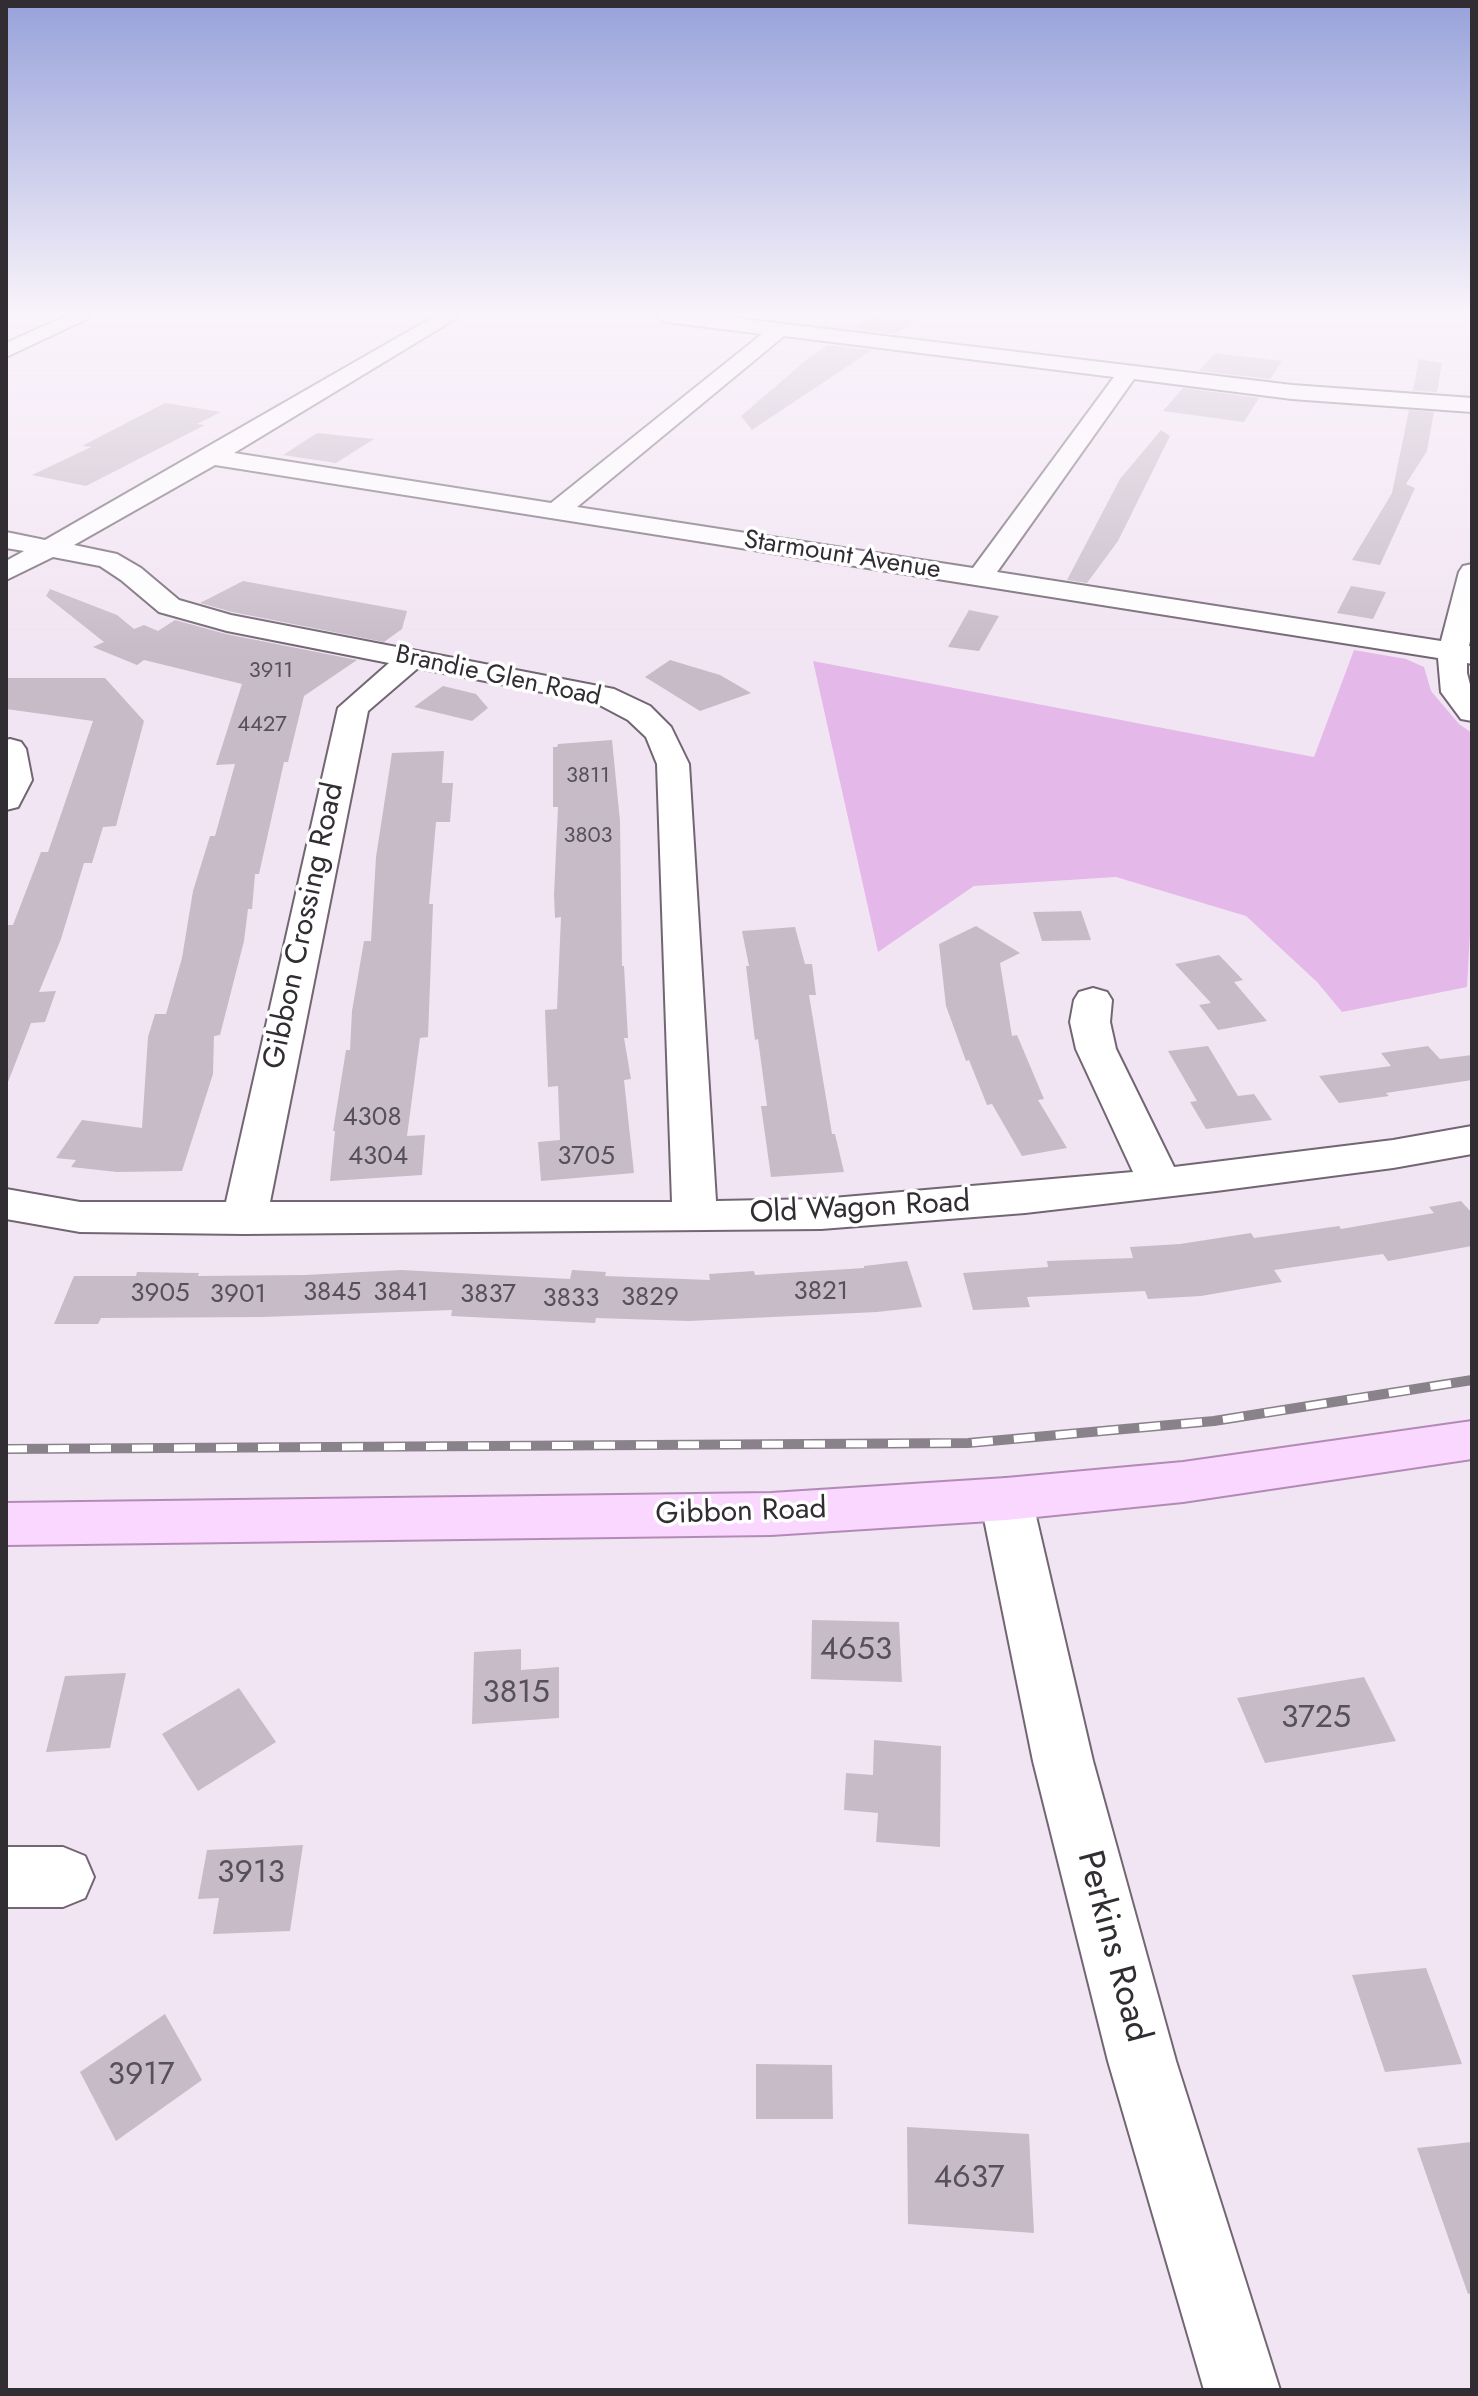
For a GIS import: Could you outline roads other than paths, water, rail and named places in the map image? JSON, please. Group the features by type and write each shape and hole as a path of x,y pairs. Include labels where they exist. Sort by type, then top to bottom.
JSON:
{"main road":[{"name":"Gibbon Road","path":"6,1524 706,1516 1006,1499 1183,1482 1472,1440"}],"street":[{"path":"6,572 261,428"},
{"path":"556,511 658,428"},
{"path":"980,577 1088,428"},
{"name":"Starmount Avenue","path":"212,457 1463,654"},
{"name":"Brandie Glen Road","path":"6,540 108,560 131,574 169,606 227,623 603,695 639,713 660,734 673,764 695,1217"},
{"path":"1472,572 1463,654 1452,673 1456,692 1472,712"},
{"name":"Gibbon Crossing Road","path":"244,1219 353,708 411,659"},
{"path":"6,800 16,780 10,749"},
{"path":"1093,1000 1090,1022 1096,1049 1160,1182"},
{"name":"Old Wagon Road","path":"6,1204 80,1217 244,1219 821,1214 1025,1198 1393,1154 1472,1140"},
{"name":"Perkins Road","path":"1006,1499 1063,1761 1134,2031 1242,2390"}],"railway":[{"path":"6,1449 968,1443 1214,1421 1472,1380"}]}
